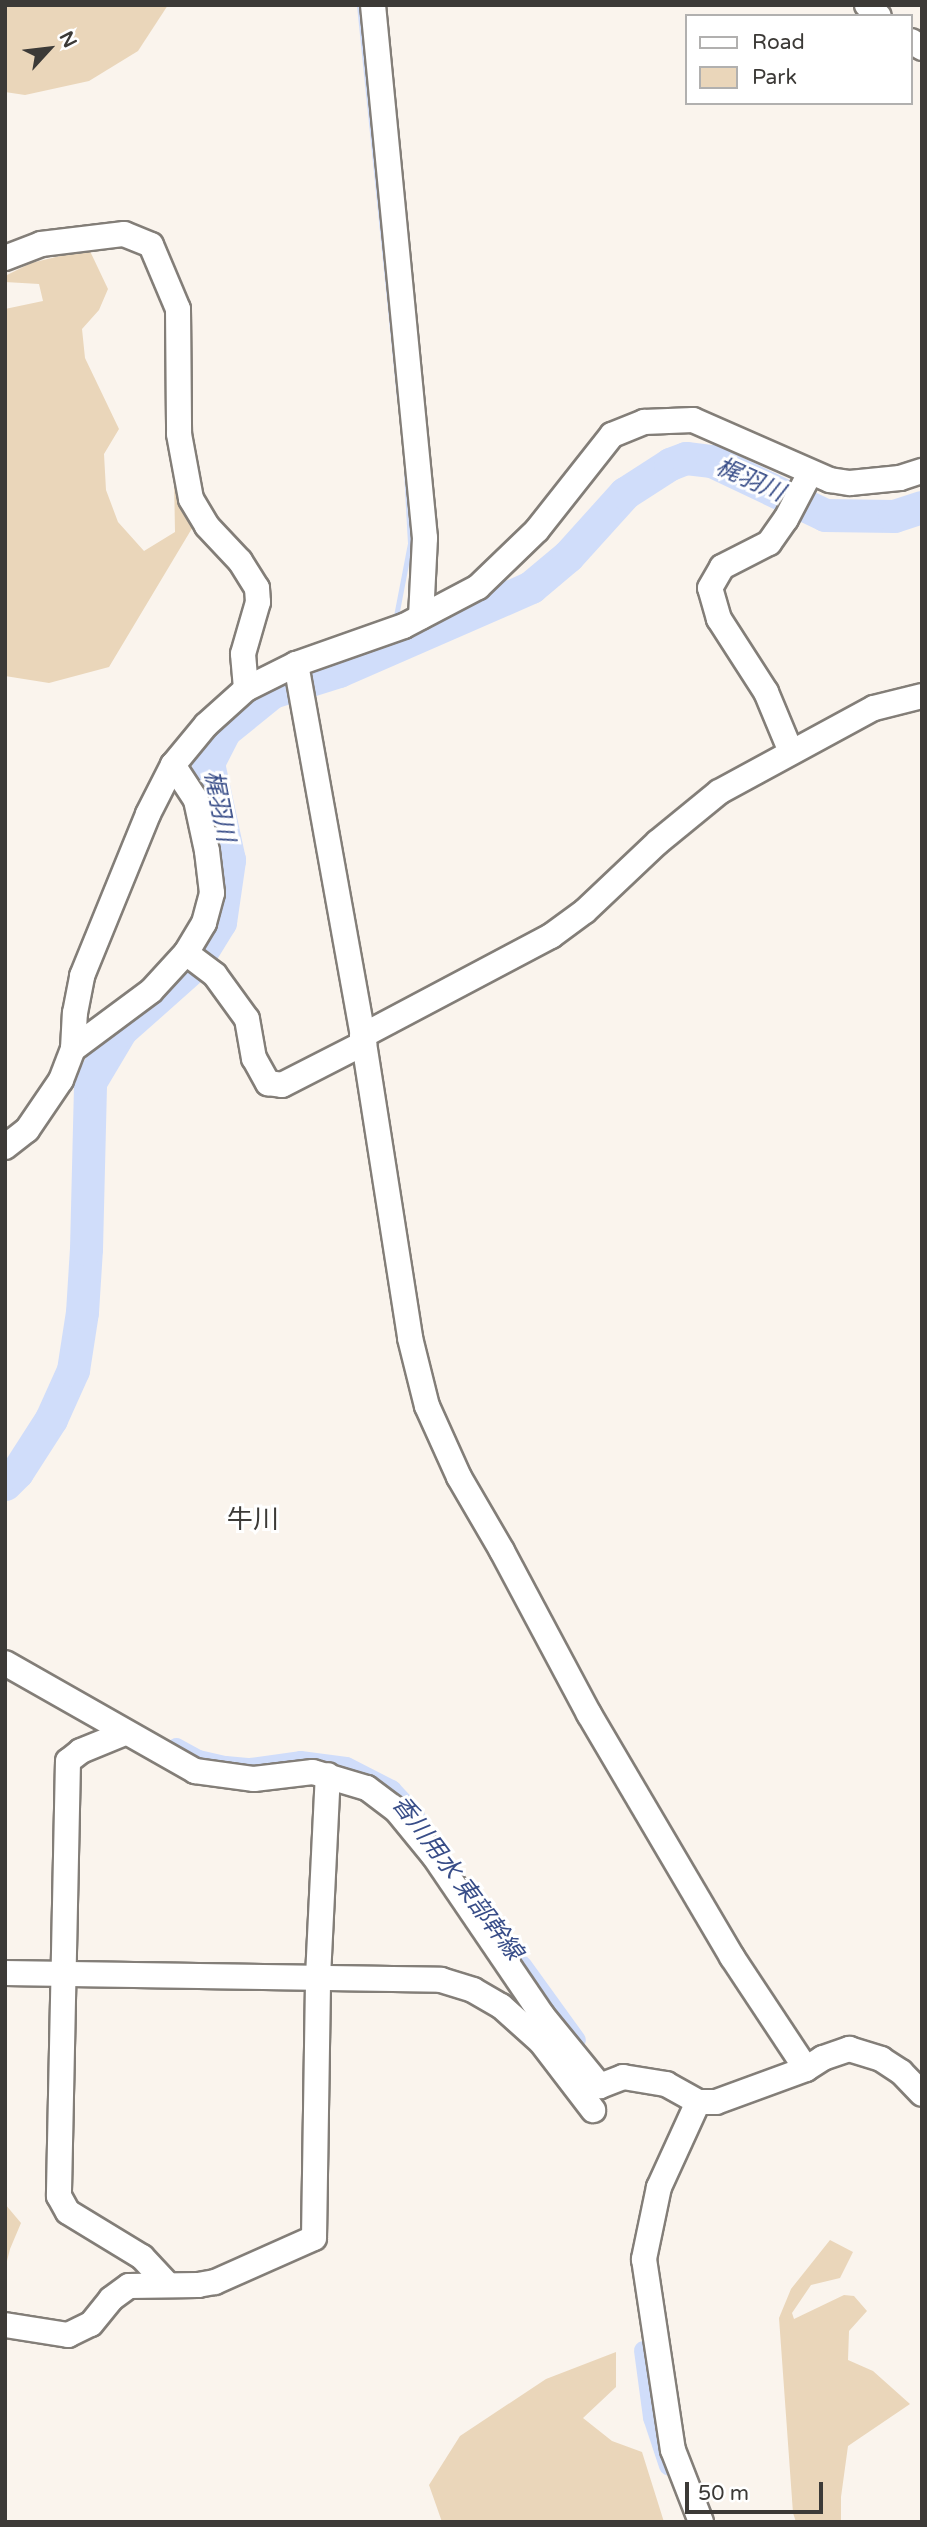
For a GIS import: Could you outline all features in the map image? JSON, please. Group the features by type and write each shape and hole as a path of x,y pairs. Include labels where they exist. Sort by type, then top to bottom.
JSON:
{"street":[{"path":"373,5 425,538 421,617"},
{"path":"5,258 41,244 124,233 151,245 155,252 178,309 179,434 191,499 207,526 240,561 257,588 258,601 243,654 246,689"},
{"path":"5,1147 27,1130 61,1080 73,1049 75,1013 82,976 148,814 173,765 206,725 246,689 421,617 478,587 537,530 612,435 645,422 694,420 808,479 850,483 900,478 922,471"},
{"path":"791,751 766,692 719,619 710,588 722,566 769,543 808,479"},
{"path":"298,668 363,1040 410,1338 427,1406 459,1477 502,1551 589,1714 732,1957 806,2069"},
{"path":"188,955 215,975 247,1018 254,1058 268,1083 282,1085 551,936 585,911 658,842 719,793 791,751 874,708 922,696"},
{"path":"73,1049 151,991 188,955 204,923 212,893 207,851 195,800 173,765"},
{"path":"5,1663 195,1771 254,1779 313,1772 367,1788 397,1811 433,1856 542,2015 600,2086 623,2077 666,2084 698,2102 716,2102 806,2069 822,2058 849,2049 881,2059 901,2072 922,2094"},
{"path":"125,1733 81,1751 68,1761 59,2196 68,2212 142,2258 168,2285"},
{"path":"5,2325 68,2335 91,2323 111,2300 129,2286 215,2282 314,2238 318,1977 327,1775"},
{"path":"5,1973 441,1980 473,1990 501,2006 541,2042 593,2110"},
{"path":"698,2102 659,2187 644,2259 673,2450 701,2522"}],"green space":[{"path":"5,5 168,5 138,51 89,81 25,95 5,92"},
{"path":"89,249 108,289 99,310 82,329 85,358 119,429 104,454 106,490 118,522 144,551 175,532 174,477 194,525 109,667 49,683 5,676 5,309 43,301 39,284 5,282 5,276 31,263"},
{"path":"5,2204 21,2223 5,2269"},
{"path":"830,2240 853,2252 840,2278 811,2285 792,2313 794,2319 844,2295 854,2296 867,2311 849,2331 848,2360 873,2371 910,2404 848,2446 841,2497 841,2522 796,2522 793,2513 779,2318 791,2289"},
{"path":"616,2352 616,2387 583,2418 612,2441 642,2452 664,2522 442,2522 429,2485 460,2436 546,2379"}],"waterway":[{"path":"359,5 399,399"},
{"name":"梶羽川","path":"5,1484 17,1472 51,1419 73,1370 82,1312 86,1249 90,1082 121,1030 193,966 220,922 229,860 208,763 224,731 272,692 339,671 531,587 568,556 625,493 670,464 686,458 712,461 825,515 894,516 922,507"},
{"path":"396,616 410,543 406,472"},
{"name":"香川用水 東部幹線","path":"176,1747 198,1759 225,1765 250,1767 300,1760 346,1766 391,1789 415,1815"},
{"name":"香川用水 東部幹線","path":"522,1965 576,2040"},
{"name":"香川用水 東部幹線","path":"643,2350 652,2417 668,2465"}],"district":[{"name":"牛川","path":"253,1520"}]}
